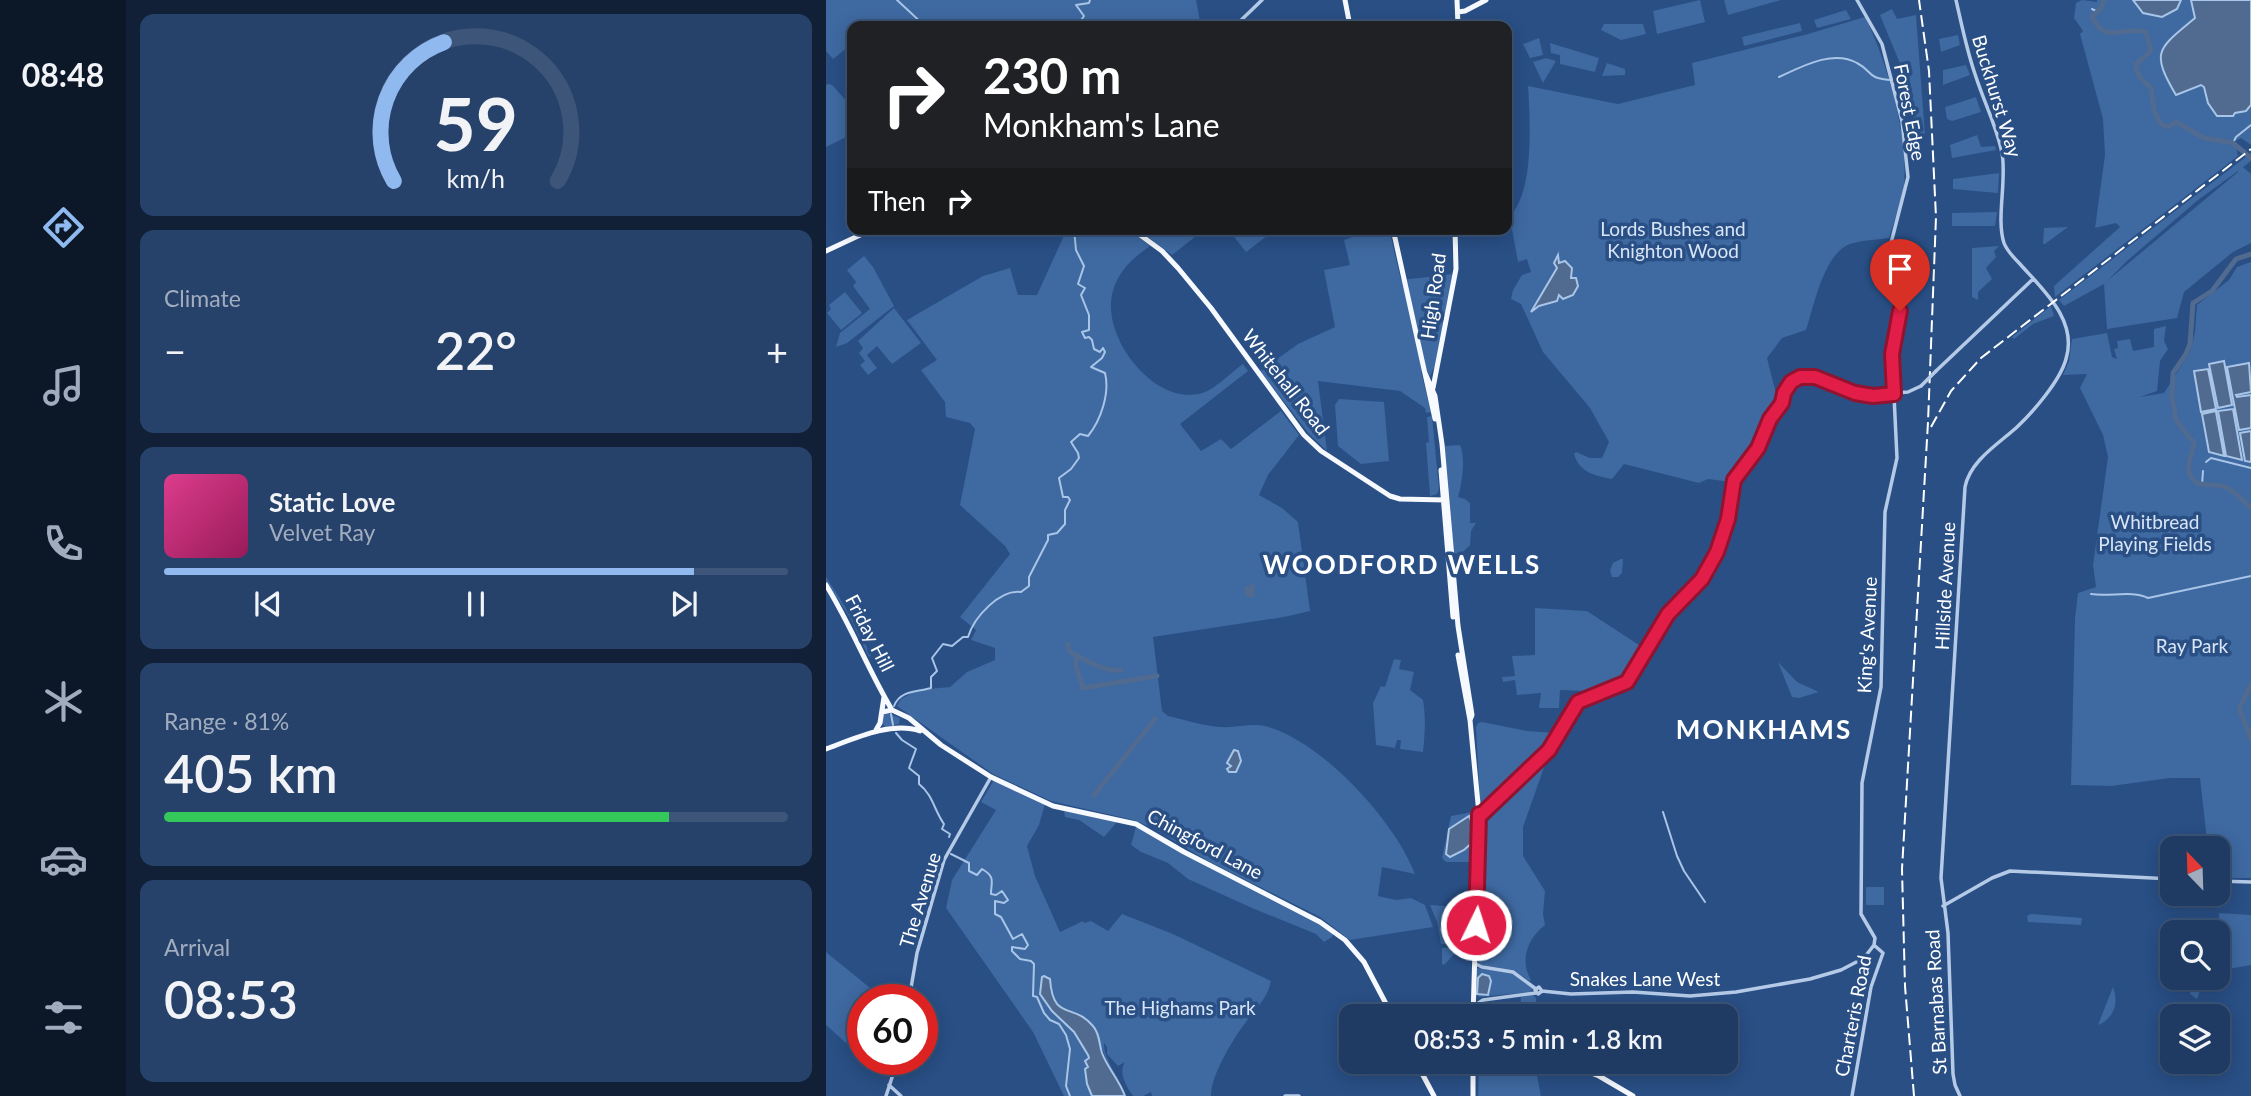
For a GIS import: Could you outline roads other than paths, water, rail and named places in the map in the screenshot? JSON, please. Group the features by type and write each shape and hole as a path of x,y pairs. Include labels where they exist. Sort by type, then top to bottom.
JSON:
{"main road":[{"path":"1345,0 1349,21"},
{"path":"1457,0 1458,21"},
{"path":"1458,12 1486,0"},
{"path":"826,251 860,235"},
{"name":"Whitehall Road","path":"1140,235 1162,251 1178,268 1304,436 1321,451 1395,498 1445,500"},
{"path":"1394,235 1425,373 1431,386 1445,500 1457,648 1470,720 1479,814 1473,1004"},
{"name":"High Road","path":"1431,386 1439,366 1456,269 1455,235"},
{"name":"Friday Hill","path":"826,585 849,624 884,697 896,711"},
{"path":"860,664 865,656"},
{"name":"Friday Hill","path":"882,712 884,697"},
{"path":"826,750 876,730 882,712 896,711 902,722 893,730 883,728 880,723"},
{"name":"Chingford Lane","path":"896,711 991,777 1054,806 1133,823 1321,922 1347,943 1364,962 1386,1004"},
{"name":"Chingford Lane","path":"876,730 913,729 926,734"},
{"path":"1422,1074 1434,1096"},
{"path":"1473,1096 1474,1074"},
{"path":"1592,1074 1633,1096"}],"street":[{"path":"1240,21 1262,0"},
{"name":"Forest Edge","path":"1857,0 1882,44 1902,121 1907,164 1906,190 1890,247 1900,302 1892,354 1898,442"},
{"name":"Buckhurst Way","path":"1956,0 1971,64 2002,154 2004,244 2057,307"},
{"path":"1479,814 1549,750 1578,702 1627,682 1668,614 1702,579 1717,552 1728,519 1734,480 1758,448 1770,419 1782,403 1784,393 1791,382 1805,377 1826,380 1855,393 1873,396 1913,390 1921,386 2033,279"},
{"name":"Hillside Avenue","path":"1943,906 1941,869 1965,487 1976,465 2028,416 2060,373 2068,345 2067,328 2057,307"},
{"name":"King's Avenue","path":"1874,945 1875,939 1861,914 1863,774 1881,687 1885,512 1898,442"},
{"name":"The Avenue","path":"912,984 917,953 944,860 991,777"},
{"path":"1943,906 1992,878 2010,871 2160,878"},
{"path":"2230,881 2251,882"},
{"name":"St Barnabas Road","path":"1943,906 1950,967 1953,1074 1960,1096"},
{"name":"Snakes Lane West","path":"1536,991 1539,994 1542,991 1571,994 1633,992 1690,996 1737,992 1825,975 1850,966 1867,954 1874,945"},
{"name":"Charteris Road","path":"1852,1096 1871,987 1882,953 1874,945"},
{"path":"1474,963 1513,972 1531,982 1536,991 1483,1000 1478,1004"},
{"path":"886,1096 892,1075"},
{"path":"889,1085 901,1096"},
{"path":"1285,1096 1299,1096"}],"waterway":[{"path":"897,0 920,21"},
{"path":"1080,21 1084,16 1076,5 1089,3 1090,0"},
{"path":"2104,0 2101,8 2092,17 2103,31 2146,32 2151,51 2136,64 2136,68 2140,78 2151,88 2154,111 2161,124 2168,127 2176,122 2204,138 2233,143 2251,158"},
{"path":"2092,9 2098,12"},
{"path":"1779,77 1817,61 1838,58 1857,63 1877,78 1890,80"},
{"path":"2233,143 2236,137 2251,125"},
{"path":"894,706 905,694 931,688 931,677 937,671 932,658 943,644 952,646 963,637 968,637 976,621 989,606 1005,595 1021,592 1029,586 1029,577 1048,535 1057,533 1065,524 1065,510 1070,500 1063,497 1059,478 1071,469 1079,458 1071,442 1080,434 1088,436 1093,430 1103,406 1106,389 1105,373 1091,367 1105,352 1103,348 1100,352 1094,349 1092,340 1085,338 1082,332 1089,330 1089,315 1081,295 1085,288 1078,284 1084,266 1076,250 1075,235"},
{"path":"2251,254 2236,259 2212,291 2193,303 2190,344 2173,373 2172,396 2176,420 2194,443 2189,463 2191,477 2198,483 2229,489 2251,508"},
{"path":"2206,462 2211,458 2251,468"},
{"path":"2202,485 2203,471"},
{"path":"2091,594 2135,594 2148,598 2251,576"},
{"path":"1252,586 1252,595"},
{"path":"1247,588 1248,595"},
{"path":"1068,644 1070,652 1100,667 1121,670"},
{"path":"1076,657 1083,688 1157,676"},
{"path":"2251,685 2239,708 2251,739"},
{"path":"891,714 893,725"},
{"path":"1094,795 1155,719"},
{"path":"896,733 916,749 909,768 919,776 919,784 930,798 944,824 942,829 950,834 949,837"},
{"path":"1663,812 1677,856 1705,902"},
{"path":"951,854 969,863 969,871 977,875 982,869 986,872 992,880 991,894 996,895 1002,891 1008,900 1004,903 995,901 995,914 1001,917 1013,939 1022,934 1028,945 1025,949 1012,947 1012,951 1020,959 1034,964 1033,996 1037,997 1044,1013 1059,1024 1066,1035 1070,1049 1066,1086 1070,1096"}],"railway":[{"path":"1914,1096 1905,986 1902,869 1928,422 1936,217 1929,71 1919,0"},
{"path":"1931,427 1951,391 1981,358 2251,149"}],"district":[{"name":"WOODFORD WELLS","path":"1402,565"},
{"name":"MONKHAMS","path":"1764,730"}],"park label":[{"name":"Lords Bushes and Knighton Wood","path":"1673,240"},
{"name":"Whitbread Playing Fields","path":"2155,533"},
{"name":"Ray Park","path":"2192,646"},
{"name":"The Highams Park","path":"1180,1008"}]}
